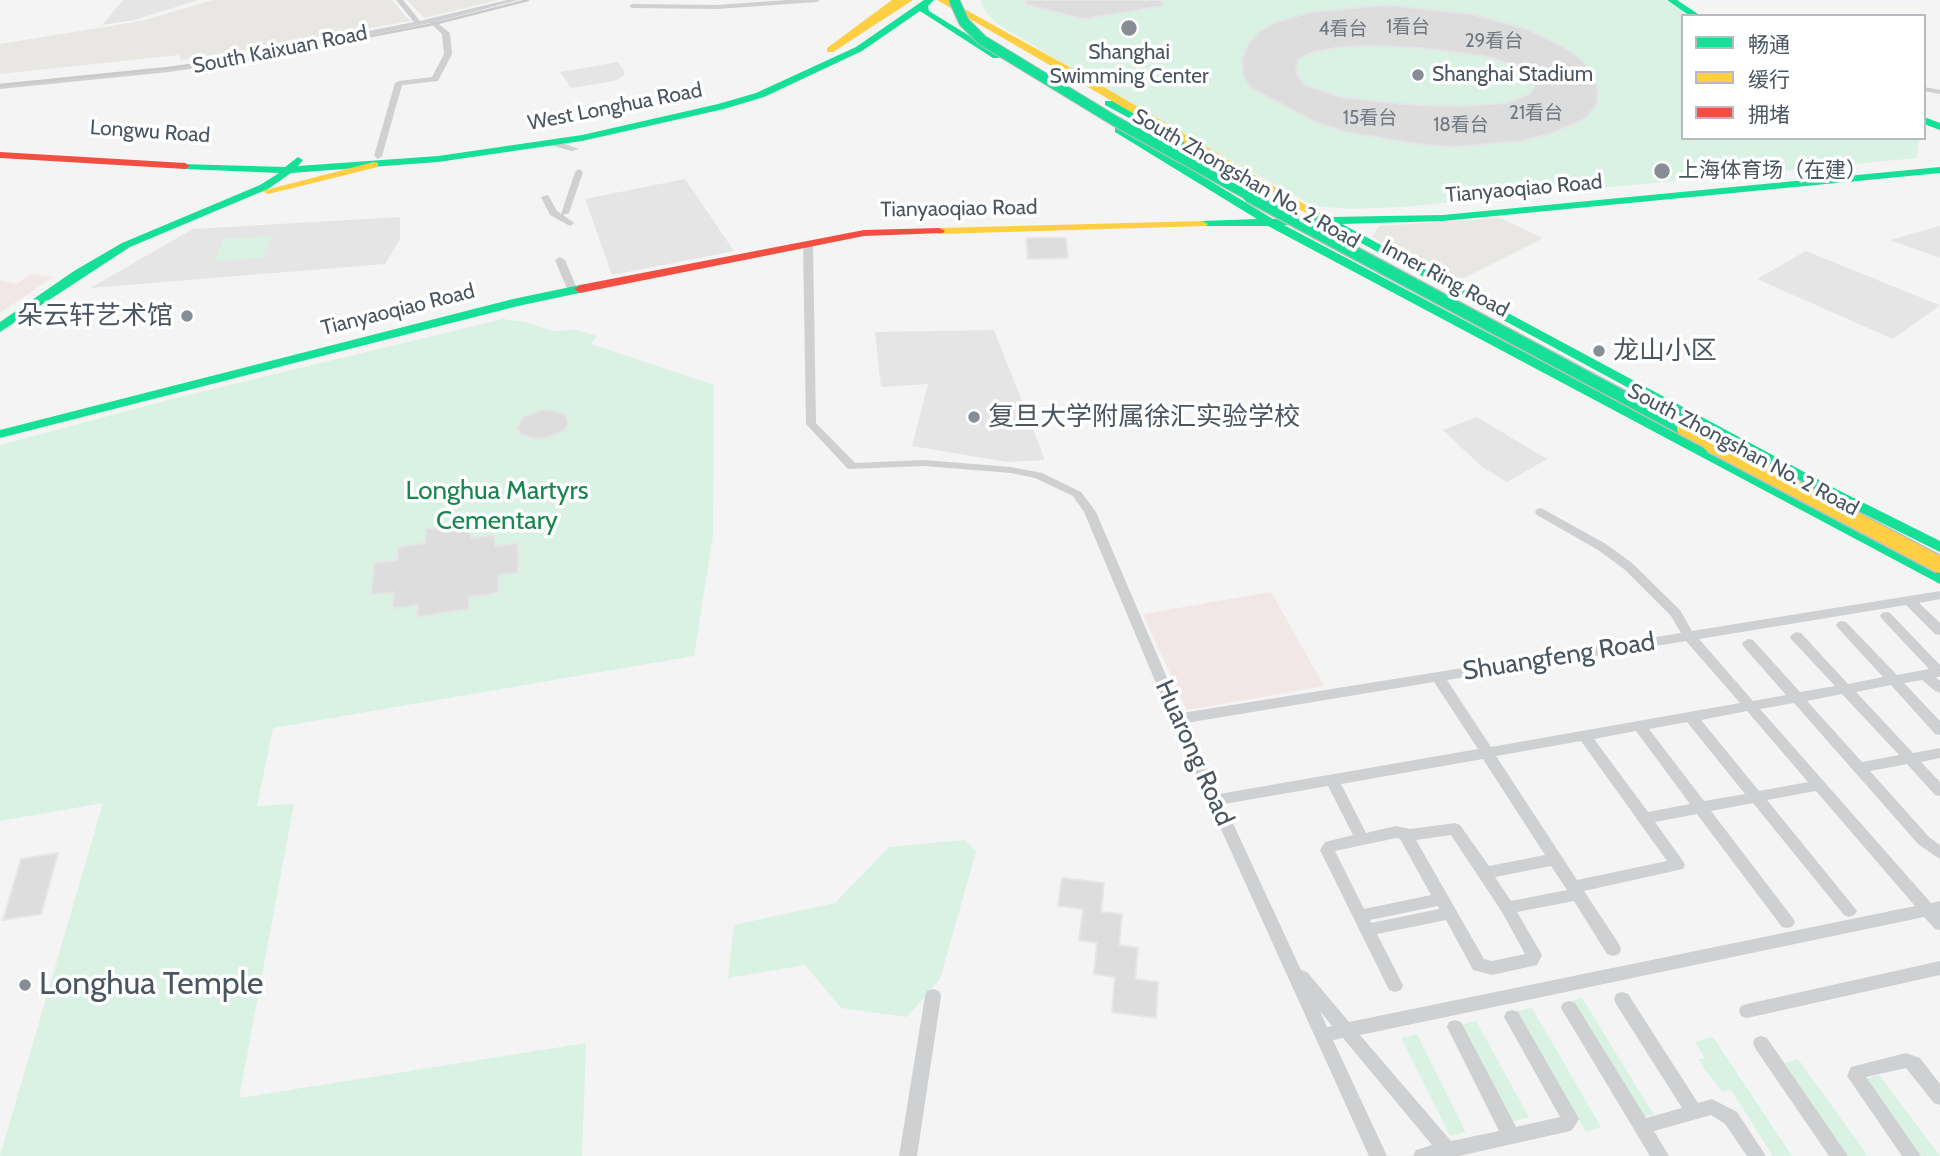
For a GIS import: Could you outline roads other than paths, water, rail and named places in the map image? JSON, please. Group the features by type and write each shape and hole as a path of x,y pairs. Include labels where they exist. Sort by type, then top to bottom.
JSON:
{"main road":[{"name":"South Zhongshan No. 2 Road","path":"941,0 1232,165 1252,180 1831,492 1940,547"},
{"name":"Inner Ring Road","path":"954,0 964,22 982,40 1115,121 1340,247 1940,565"},
{"name":"Inner Ring Road","path":"963,0 969,14 984,32 1013,54 1353,246 1940,553"},
{"path":"1671,0 1694,14"},
{"name":"South Zhongshan No. 2 Road","path":"918,1 925,12 942,23 1273,224 1940,579"},
{"path":"918,1 996,41 1223,170 1252,180"},
{"name":"West Longhua Road","path":"376,160 581,130 664,112 748,89 830,50 918,1"},
{"name":"West Longhua Road","path":"0,328 78,274 126,245 264,187 294,165 553,143 656,122 761,95 859,49 918,1"},
{"path":"830,50 893,4"},
{"path":"1052,76 1068,80 1252,180"},
{"name":"Longwu Road","path":"0,143 245,159 294,165"},
{"name":"Longwu Road","path":"0,155 250,170 294,165"},
{"path":"231,200 376,160"},
{"name":"Tianyaoqiao Road","path":"0,434 432,322 864,233 1273,224 1481,215 1940,170"}],"street":[{"path":"399,0 419,24"},
{"name":"South Kaixuan Road","path":"0,87 248,60 419,24 515,0"},
{"path":"632,6 717,7 817,0"},
{"path":"376,160 399,83 435,79 448,54 446,33 431,21"},
{"path":"553,143 575,149"},
{"path":"565,213 579,172"},
{"path":"545,197 553,213 569,223"},
{"name":"Huarong Road","path":"808,244 811,424 852,467 924,463 1011,470 1038,475 1077,494 1090,512 1178,719 1378,1156"},
{"path":"560,260 573,291"},
{"path":"1541,512 1602,547 1628,566 1676,613 1689,636 1819,785 1933,908 1940,924"},
{"name":"Shuangfeng Road","path":"1178,719 1940,595"},
{"path":"1909,600 1940,631"},
{"path":"1886,616 1935,673 1940,688"},
{"path":"1842,625 1936,725"},
{"path":"1796,636 1940,791"},
{"path":"1748,643 1924,841 1940,853"},
{"path":"1215,800 1935,673"},
{"path":"1438,677 1613,949"},
{"path":"1690,717 1849,911"},
{"path":"1639,726 1787,922"},
{"path":"1507,908 1678,865 1585,736"},
{"path":"1859,768 1940,753"},
{"path":"1332,779 1362,839"},
{"path":"1645,818 1819,785"},
{"path":"1395,985 1327,850 1330,846 1396,832 1410,835 1455,829 1533,949 1534,955 1531,960 1492,968 1479,965 1408,842 1410,835"},
{"path":"1485,873 1555,859"},
{"path":"1363,923 1440,899"},
{"path":"1324,1035 1933,908"},
{"path":"1363,923 1449,913"},
{"path":"1289,964 1447,1150"},
{"path":"1747,1011 1940,968"},
{"path":"908,1156 933,996"},
{"path":"1622,999 1694,1112"},
{"path":"1569,1008 1660,1156"},
{"path":"1422,1156 1566,1124 1570,1119 1512,1017"},
{"path":"1455,1027 1511,1136"},
{"path":"1761,1043 1839,1156"},
{"path":"1912,1156 1855,1076 1857,1072 1906,1060 1914,1063 1940,1097"},
{"path":"1642,1127 1712,1107 1731,1118 1757,1156"}],"railway":[{"path":"0,85 168,68 293,51 434,24 528,0"}],"place":[{"name":"Shanghai Swimming Center","path":"1129,28"},
{"name":"Shanghai Stadium","path":"1418,75"},
{"name":"上海体育场（在建）","path":"1662,171"},
{"name":"朵云轩艺术馆","path":"187,316"},
{"name":"龙山小区","path":"1599,351"},
{"name":"复旦大学附属徐汇实验学校","path":"974,417"},
{"name":"Longhua Temple","path":"25,985"}],"park label":[{"name":"Longhua Martyrs Cementary","path":"497,506"}]}
